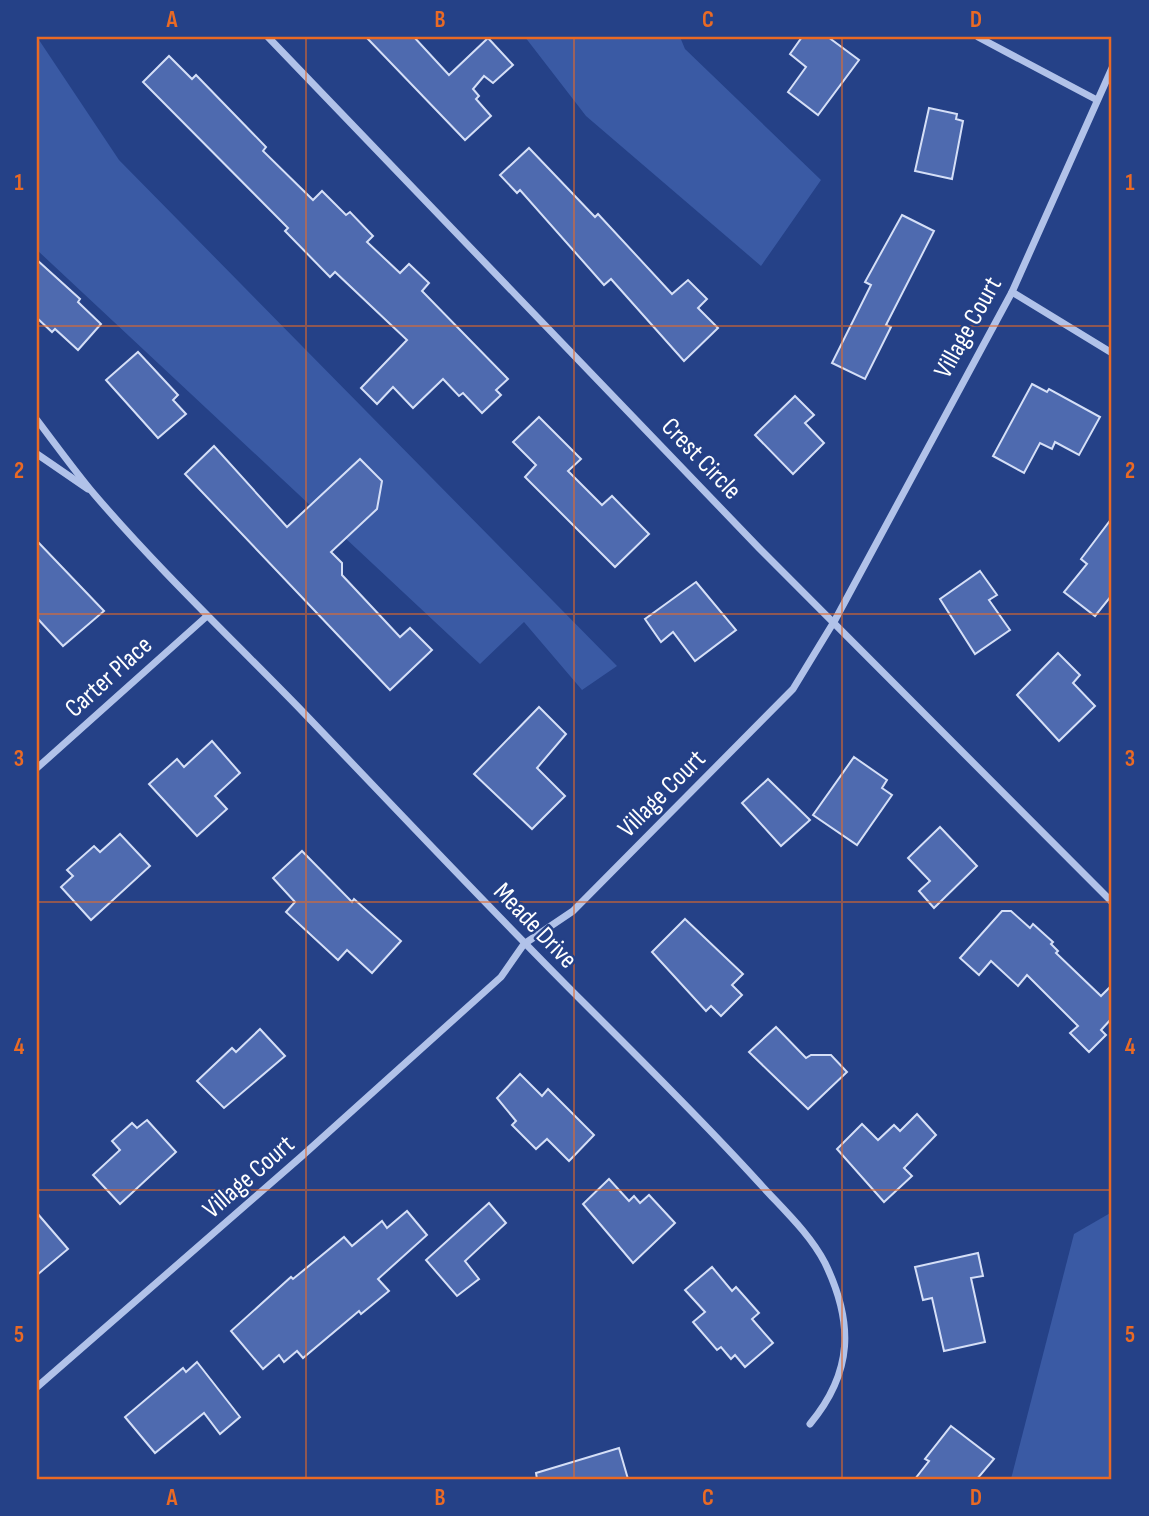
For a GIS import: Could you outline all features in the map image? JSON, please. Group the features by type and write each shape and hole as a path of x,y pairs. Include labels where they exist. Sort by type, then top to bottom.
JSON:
{"street":[{"name":"Crest Circle","path":"268,37 760,548 835,620 1112,902"},
{"path":"978,37 1097,100"},
{"name":"Village Court","path":"37,1387 302,1156 501,977 524,944 573,911 793,689 835,620 1012,292 1112,68"},
{"path":"1012,292 1112,353"},
{"name":"Meade Drive","path":"37,420 93,493 207,616 524,944 714,1133 808,1237 838,1293 845,1323 845,1352 839,1379 826,1405 810,1424"},
{"name":"Meade Drive","path":"37,454 93,493"},
{"name":"Carter Place","path":"37,768 207,616"}],"shaded area":[{"path":"37,37 119,160 617,666 582,690 524,622 480,664 37,250"},
{"path":"525,37 680,37 685,49 821,180 761,266 586,116"},
{"path":"1112,1212 1112,1479 1011,1479 1074,1234"}],"building":[{"path":"366,37 414,37 449,75 488,38 513,65 493,83 484,76 473,89 479,96 476,99 491,116 465,140"},
{"path":"802,37 828,37 859,60 818,115 788,92 806,67 790,54"},
{"path":"169,56 192,79 196,75 266,147 263,151 313,200 322,191 346,215 350,212 373,236 367,242 400,273 409,264 429,283 422,291 508,379 496,390 501,395 482,413 463,393 459,396 443,379 413,408 393,387 377,404 361,388 407,340 335,272 330,277 285,231 288,228 143,82"},
{"path":"929,108 957,114 956,119 963,121 952,179 915,171"},
{"path":"529,148 595,217 598,214 672,294 688,280 707,299 698,308 718,328 684,361 611,279 604,285 520,190 517,193 500,175"},
{"path":"902,215 934,231 886,325 891,327 865,379 832,363 871,285 865,282"},
{"path":"37,260 80,299 78,302 101,324 78,350 55,329 52,332 37,318"},
{"path":"138,352 178,395 173,400 186,414 158,438 106,380"},
{"path":"1032,384 1047,392 1049,389 1100,417 1079,455 1055,442 1052,449 1040,443 1024,473 993,456"},
{"path":"795,396 814,415 805,423 824,443 793,474 755,435"},
{"path":"539,417 581,459 568,471 602,505 612,496 649,534 615,567 525,477 536,465 513,442"},
{"path":"214,446 287,527 360,459 382,481 377,509 331,552 342,563 342,575 400,637 410,628 432,650 390,690 185,474"},
{"path":"1112,518 1112,595 1095,616 1064,592 1087,564 1081,559"},
{"path":"37,541 104,611 63,646 37,618"},
{"path":"980,571 997,595 989,600 1010,630 975,654 940,599"},
{"path":"696,582 736,630 695,661 673,632 661,642 645,619"},
{"path":"1058,653 1080,675 1073,683 1095,706 1059,741 1017,695"},
{"path":"539,707 566,734 537,768 565,796 532,829 474,774"},
{"path":"212,741 240,773 215,796 227,809 197,836 149,784 177,759 184,767"},
{"path":"854,757 887,780 882,788 892,795 857,845 813,815"},
{"path":"768,779 810,820 781,846 742,803"},
{"path":"940,827 977,866 934,908 919,891 930,881 908,858"},
{"path":"120,834 150,866 91,920 61,887 73,876 67,870 94,846 100,852"},
{"path":"302,851 352,902 354,899 401,941 372,973 347,950 338,960 286,912 295,902 273,878"},
{"path":"1002,911 1011,911 1030,928 1033,924 1053,942 1051,944 1058,951 1056,953 1101,996 1112,985 1112,1018 1101,1030 1106,1035 1089,1052 1070,1033 1078,1026 1027,975 1018,986 991,961 979,975 960,958"},
{"path":"685,919 743,974 732,985 742,995 721,1016 711,1006 706,1011 652,952"},
{"path":"776,1027 806,1058 811,1055 831,1055 847,1072 808,1109 749,1052"},
{"path":"260,1029 285,1056 224,1108 197,1081 232,1048 236,1052"},
{"path":"520,1074 542,1096 548,1089 594,1135 569,1161 547,1139 536,1149 512,1125 516,1121 497,1098"},
{"path":"917,1114 936,1135 904,1168 912,1176 884,1202 837,1149 862,1124 878,1140 894,1125 900,1131"},
{"path":"147,1120 176,1152 120,1204 93,1175 120,1150 112,1141 132,1123 137,1128"},
{"path":"609,1179 629,1201 634,1196 640,1203 649,1195 675,1223 633,1263 583,1204"},
{"path":"489,1203 506,1223 465,1261 479,1279 457,1296 426,1260"},
{"path":"407,1211 427,1235 378,1279 389,1291 361,1314 359,1311 303,1358 297,1351 284,1362 279,1355 263,1369 231,1331 291,1277 293,1279 344,1237 352,1246 382,1221 387,1228"},
{"path":"37,1213 68,1249 37,1275"},
{"path":"978,1253 983,1276 971,1278 985,1342 944,1351 932,1298 923,1300 915,1267"},
{"path":"712,1267 732,1291 736,1287 759,1313 752,1319 773,1343 745,1367 735,1355 731,1359 721,1347 717,1350 693,1322 705,1312 685,1290"},
{"path":"197,1362 240,1417 220,1434 204,1413 155,1453 125,1417 183,1368 186,1372"},
{"path":"951,1426 994,1459 977,1479 915,1479 929,1461 925,1459"},
{"path":"619,1448 628,1479 537,1479 536,1473"}]}
